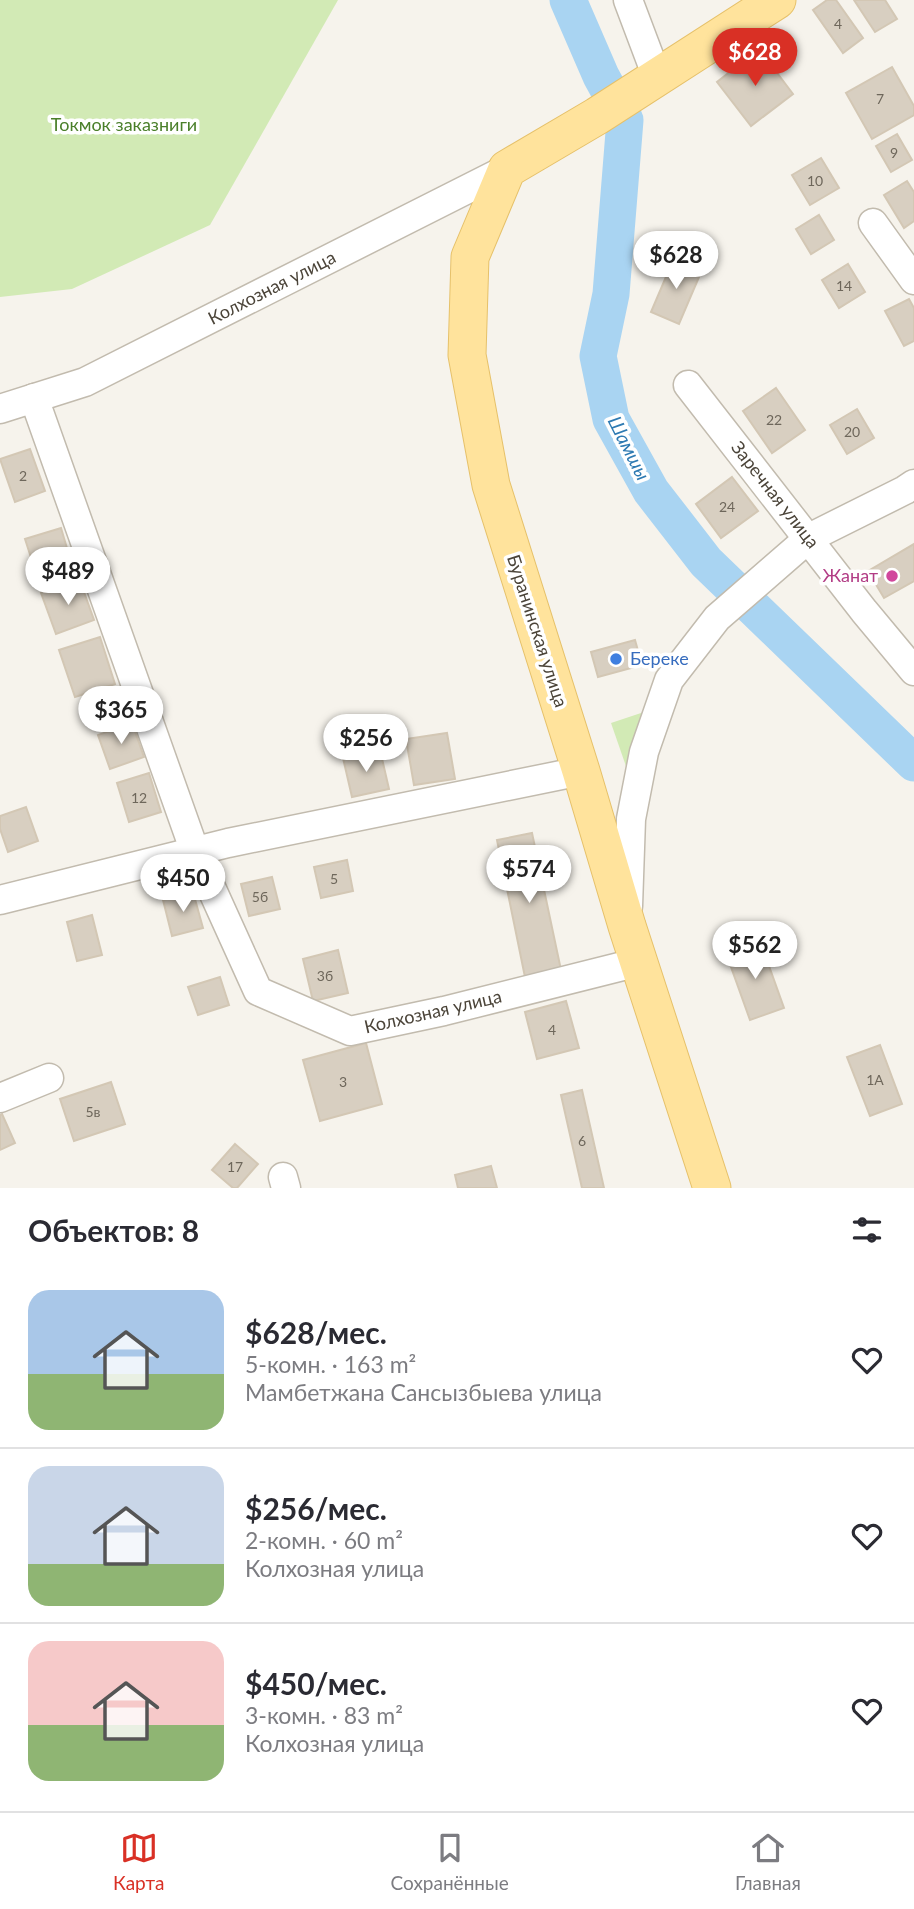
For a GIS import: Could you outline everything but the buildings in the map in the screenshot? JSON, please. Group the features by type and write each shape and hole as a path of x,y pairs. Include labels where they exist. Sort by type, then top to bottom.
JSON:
{"main road":[{"path":"507,169 597,116 777,0"},
{"name":"Буранинская улица","path":"507,169 470,257 467,355 491,485 627,926 712,1188"}],"street":[{"path":"628,0 648,82"},
{"name":"Колхозная улица","path":"0,409 85,382 507,169"},
{"path":"873,223 914,280"},
{"name":"Заречная улица","path":"688,385 914,671"},
{"name":"Колхозная улица","path":"34,398 195,852 258,990 350,1031 444,1011 639,962"},
{"path":"627,926 631,819 645,752 669,680 717,618 809,538 911,492"},
{"path":"0,900 195,852 581,771"},
{"path":"0,1098 49,1078"}],"green space":[{"name":"Токмок заказниги","path":"0,0 338,0 210,225 72,289 0,297"},
{"path":"647,711 628,772 611,723"}],"waterway":[{"name":"Шамшы","path":"568,0 601,76 625,120 611,294 598,356 611,419 651,491 706,562 914,763"}],"place":[{"name":"Жанат","path":"892,576"},
{"name":"Береке","path":"616,659"}]}
